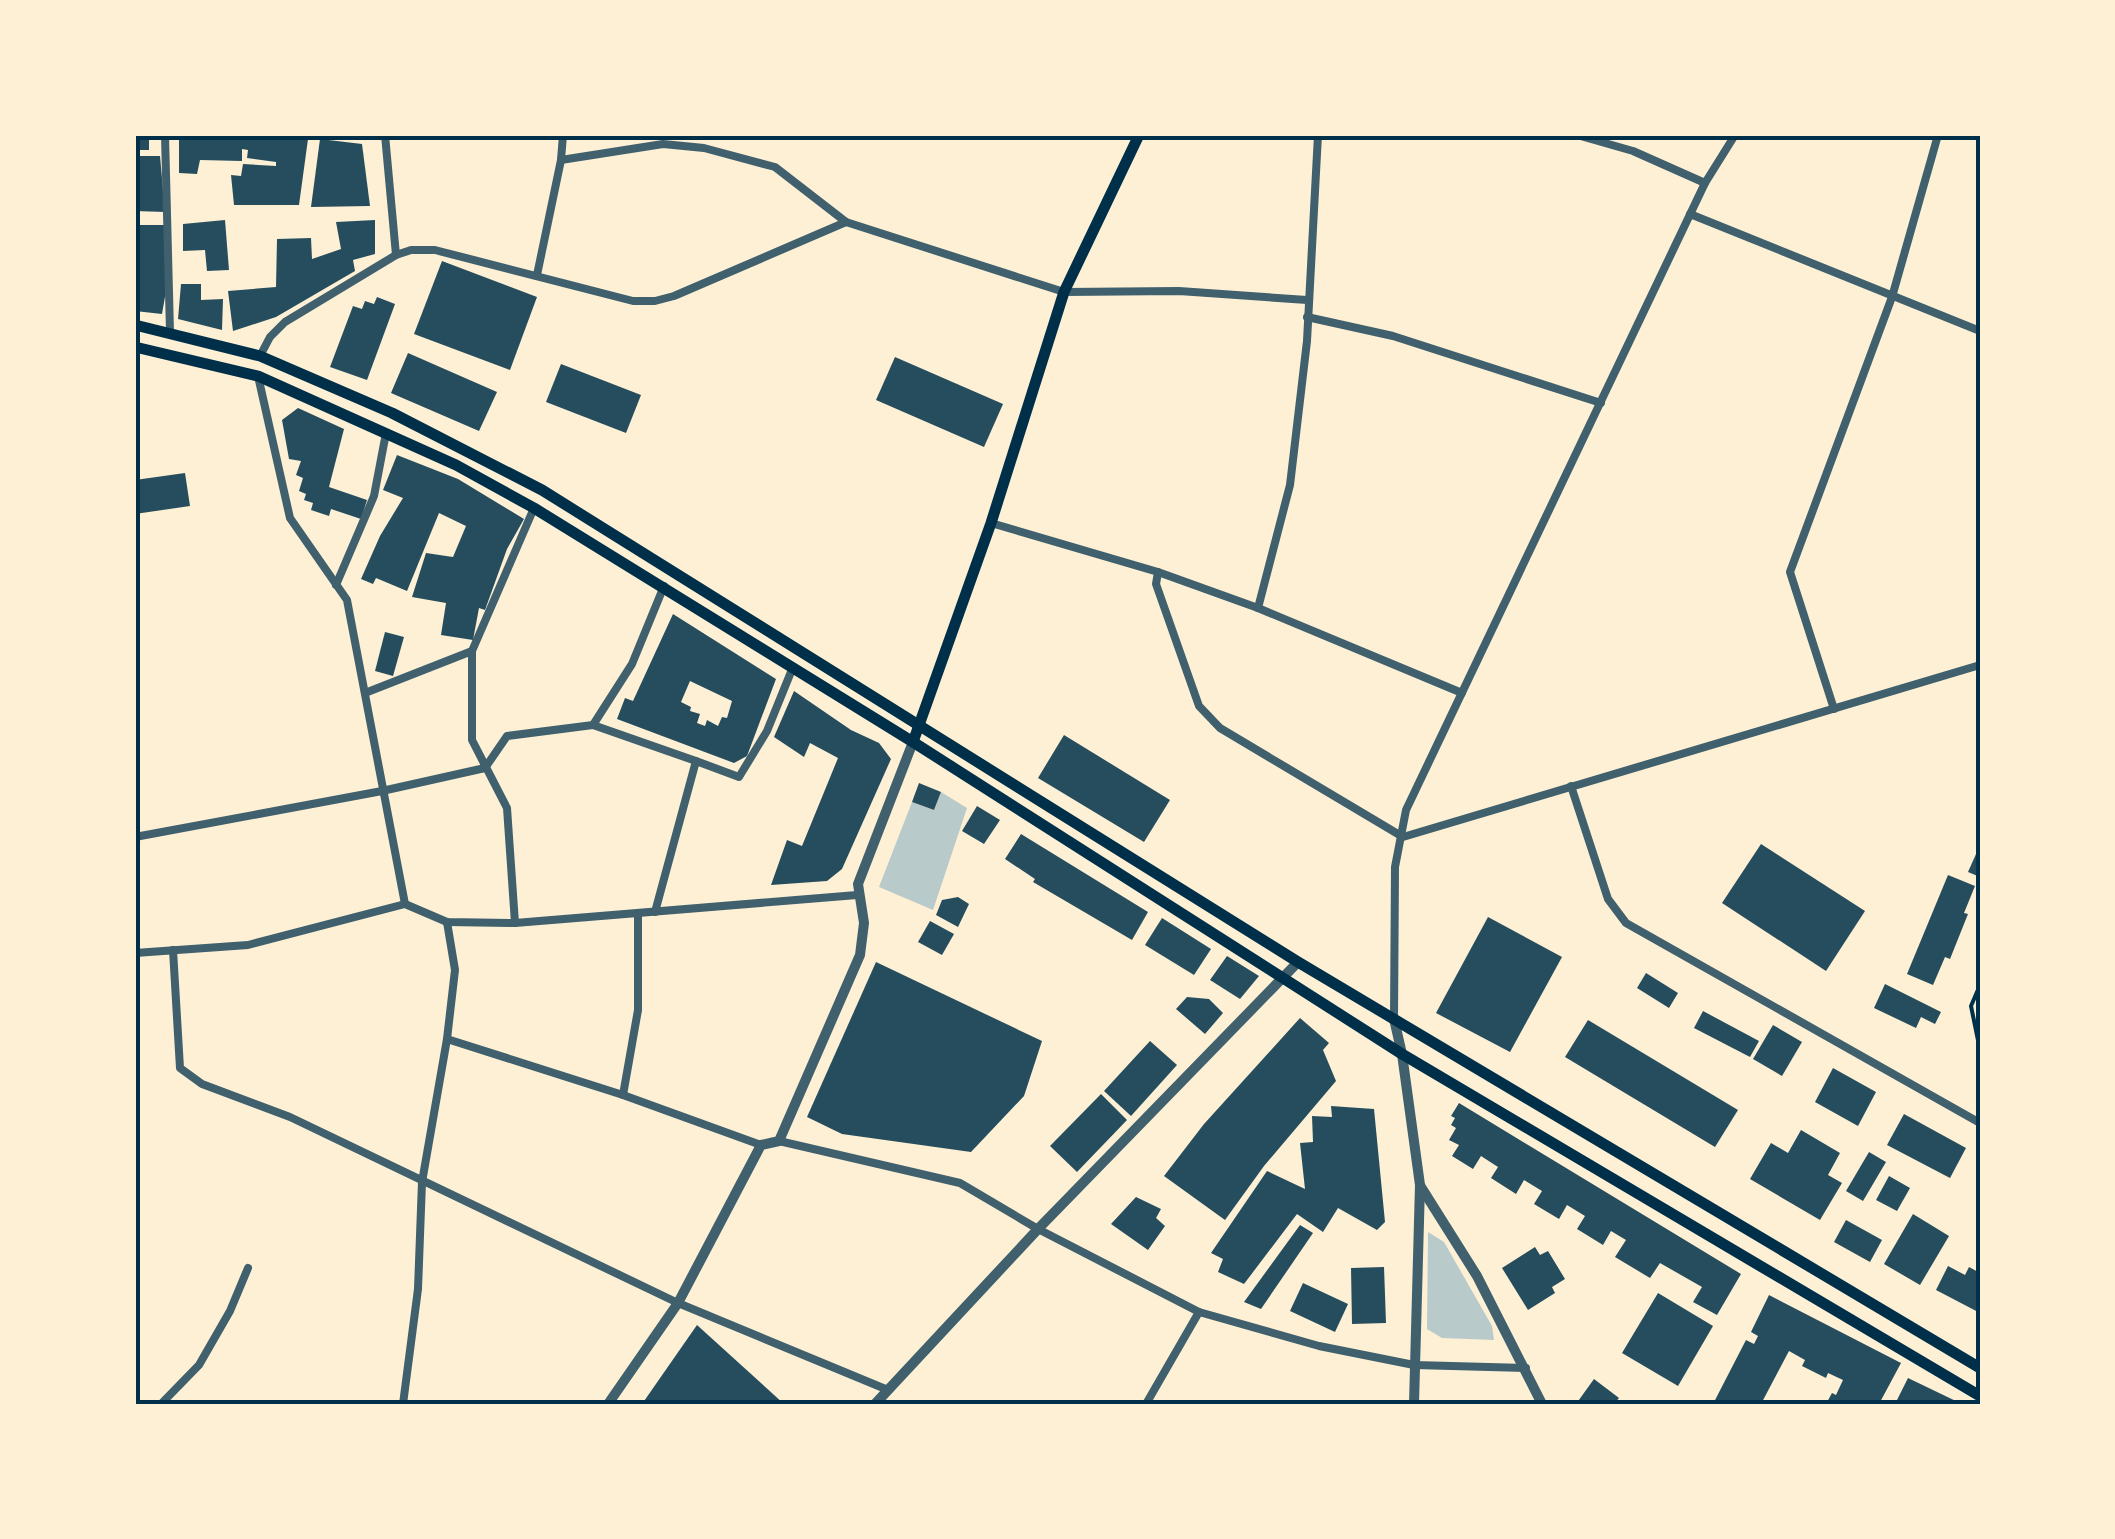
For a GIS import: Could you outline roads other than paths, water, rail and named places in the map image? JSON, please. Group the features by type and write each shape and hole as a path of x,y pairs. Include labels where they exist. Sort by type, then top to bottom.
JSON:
{"main road":[{"path":"913,742 991,523 1064,292 1135,137"},
{"path":"135,325 260,356 392,412 542,490 1298,962 1980,1368"},
{"path":"135,347 258,376 456,464 534,508 913,742 1402,1054 1980,1396"},
{"path":"258,376 260,356"}],"street":[{"path":"165,135 170,332"},
{"path":"386,135 396,255"},
{"path":"537,275 563,135"},
{"path":"704,148 708,135"},
{"path":"1258,608 1290,485 1308,317 1318,135"},
{"path":"1577,135 1633,152 1705,184"},
{"path":"1414,1404 1420,1185 1394,1019 1395,867 1406,810 1690,214 1735,135"},
{"path":"1834,709 1790,572 1892,297 1938,135"},
{"path":"561,160 664,144 704,148 776,167 846,222 1064,292 1180,291 1308,300"},
{"path":"1690,214 1980,331"},
{"path":"260,356 270,337 285,322 396,255 412,250 436,250 654,302 846,222"},
{"path":"1308,317 1393,336 1601,403"},
{"path":"258,376 290,518 347,600 405,904"},
{"path":"336,584 374,496 386,432"},
{"path":"514,923 506,808 472,740 472,651 534,508"},
{"path":"991,523 1158,572 1258,608 1462,693"},
{"path":"1158,572 1156,584 1199,706 1220,728 1403,837 1980,665"},
{"path":"592,724 632,664 664,586"},
{"path":"365,693 472,651"},
{"path":"135,837 382,792 485,768 508,736 592,724 739,777 766,731 793,667"},
{"path":"780,1141 860,955 864,923 858,884 913,742"},
{"path":"654,912 696,761"},
{"path":"1571,786 1608,899 1626,922 1980,1122"},
{"path":"135,952 248,945 405,904 447,922 514,923 858,895"},
{"path":"624,1095 638,1010 638,913"},
{"path":"403,1404 418,1289 422,1182 455,970 447,922"},
{"path":"173,950 180,1068 202,1084 290,1118 678,1302 888,1390"},
{"path":"875,1404 1038,1229 1298,962"},
{"path":"447,1039 624,1095 761,1145 780,1141 960,1183 1038,1229 1199,1312 1319,1346 1414,1364 1526,1368"},
{"path":"608,1404 678,1302 761,1145"},
{"path":"1420,1185 1477,1276 1542,1404"},
{"path":"161,1404 199,1365 230,1311 248,1268"},
{"path":"1146,1404 1199,1312"}]}
